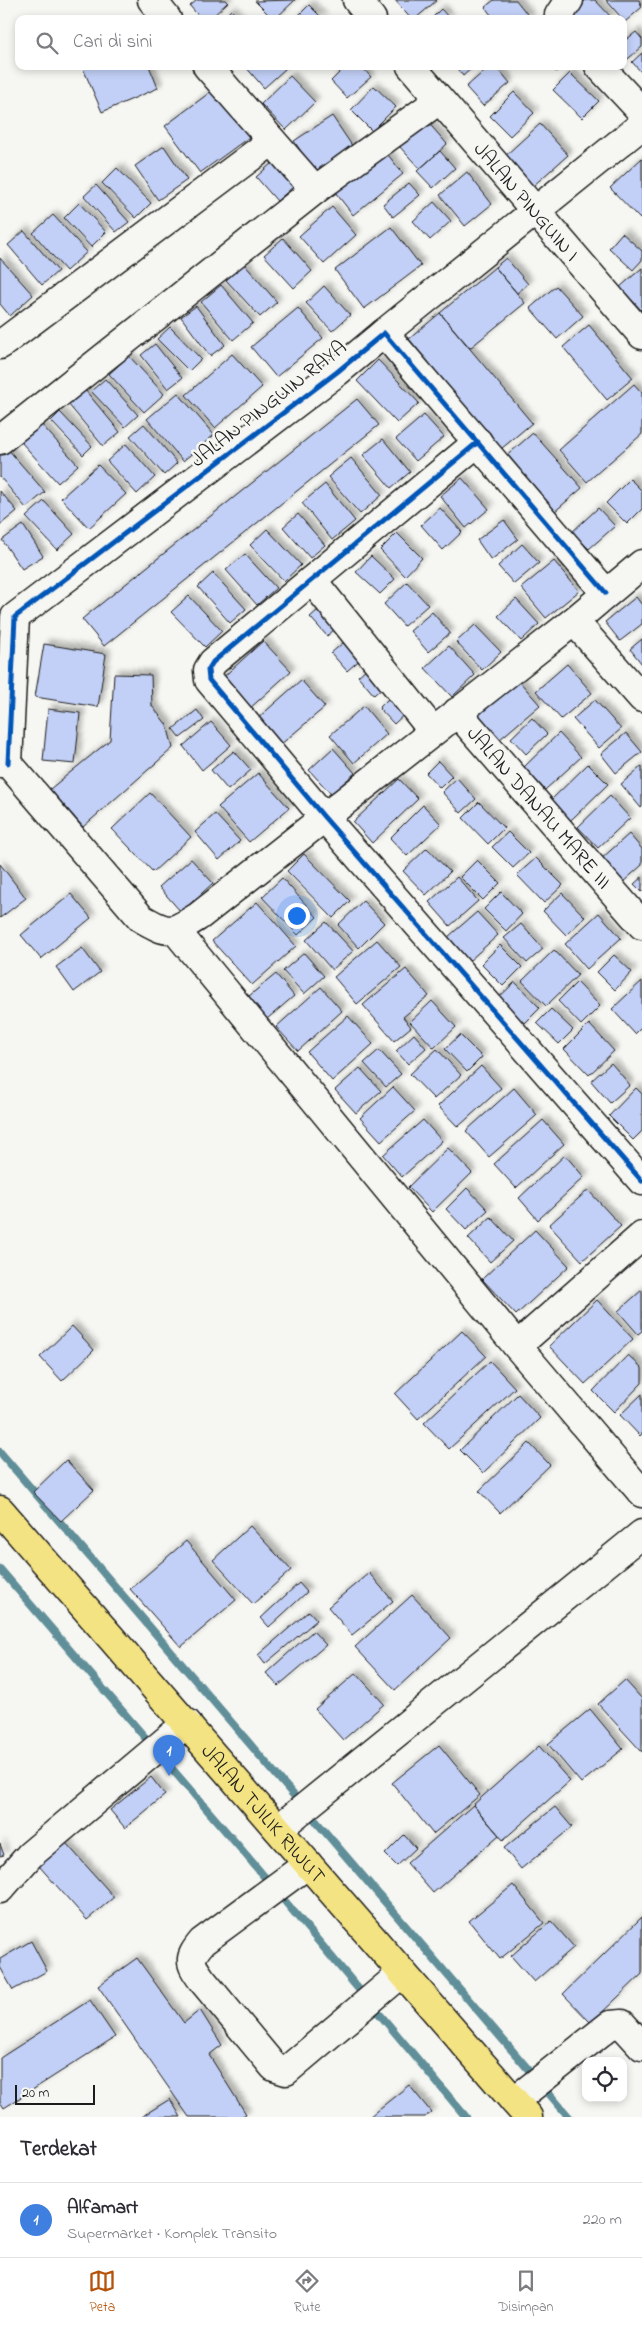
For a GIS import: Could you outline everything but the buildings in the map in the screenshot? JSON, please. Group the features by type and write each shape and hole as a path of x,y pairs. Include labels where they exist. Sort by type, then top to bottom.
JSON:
{"highway":[{"name":"JALAN TJILIK RIWUT","path":"0,1510 521,2109"}],"street":[{"path":"152,0 164,15"},
{"path":"357,0 369,15"},
{"path":"210,70 315,190"},
{"name":"JALAN PINGUIN I","path":"414,70 642,335"},
{"path":"604,70 642,112"},
{"path":"0,440 315,190 439,100"},
{"name":"JALAN PINGUIN RAYA","path":"4,763 8,616 337,372 642,125"},
{"path":"0,345 272,142"},
{"path":"384,333 606,593"},
{"path":"478,442 213,662 208,670 209,680 324,817 642,1181"},
{"path":"4,763 141,918 159,929 176,931 199,916 574,621 642,564"},
{"path":"312,580 433,731"},
{"path":"574,621 642,698"},
{"name":"JALAN DANAU MARE III","path":"457,712 642,925"},
{"path":"176,931 516,1346 642,1492"},
{"path":"516,1346 642,1236"},
{"path":"278,1830 642,1534"},
{"path":"0,1889 30,1855 187,1723"},
{"path":"308,1864 202,1942 192,1955 192,1966 202,1980 274,2068 286,2071 402,1973"},
{"path":"521,2109 610,2025 622,2024 642,2046"}],"waterway":[{"path":"0,1452 569,2117"},
{"path":"0,1569 241,1849 466,2117"}],"cycle path":[{"path":"8,763 15,617 337,372 384,333 606,593"},
{"path":"478,442 213,662 208,670 209,680 324,817 642,1181"}],"place":[{"name":"Alfamart","path":"169,1776"}]}
